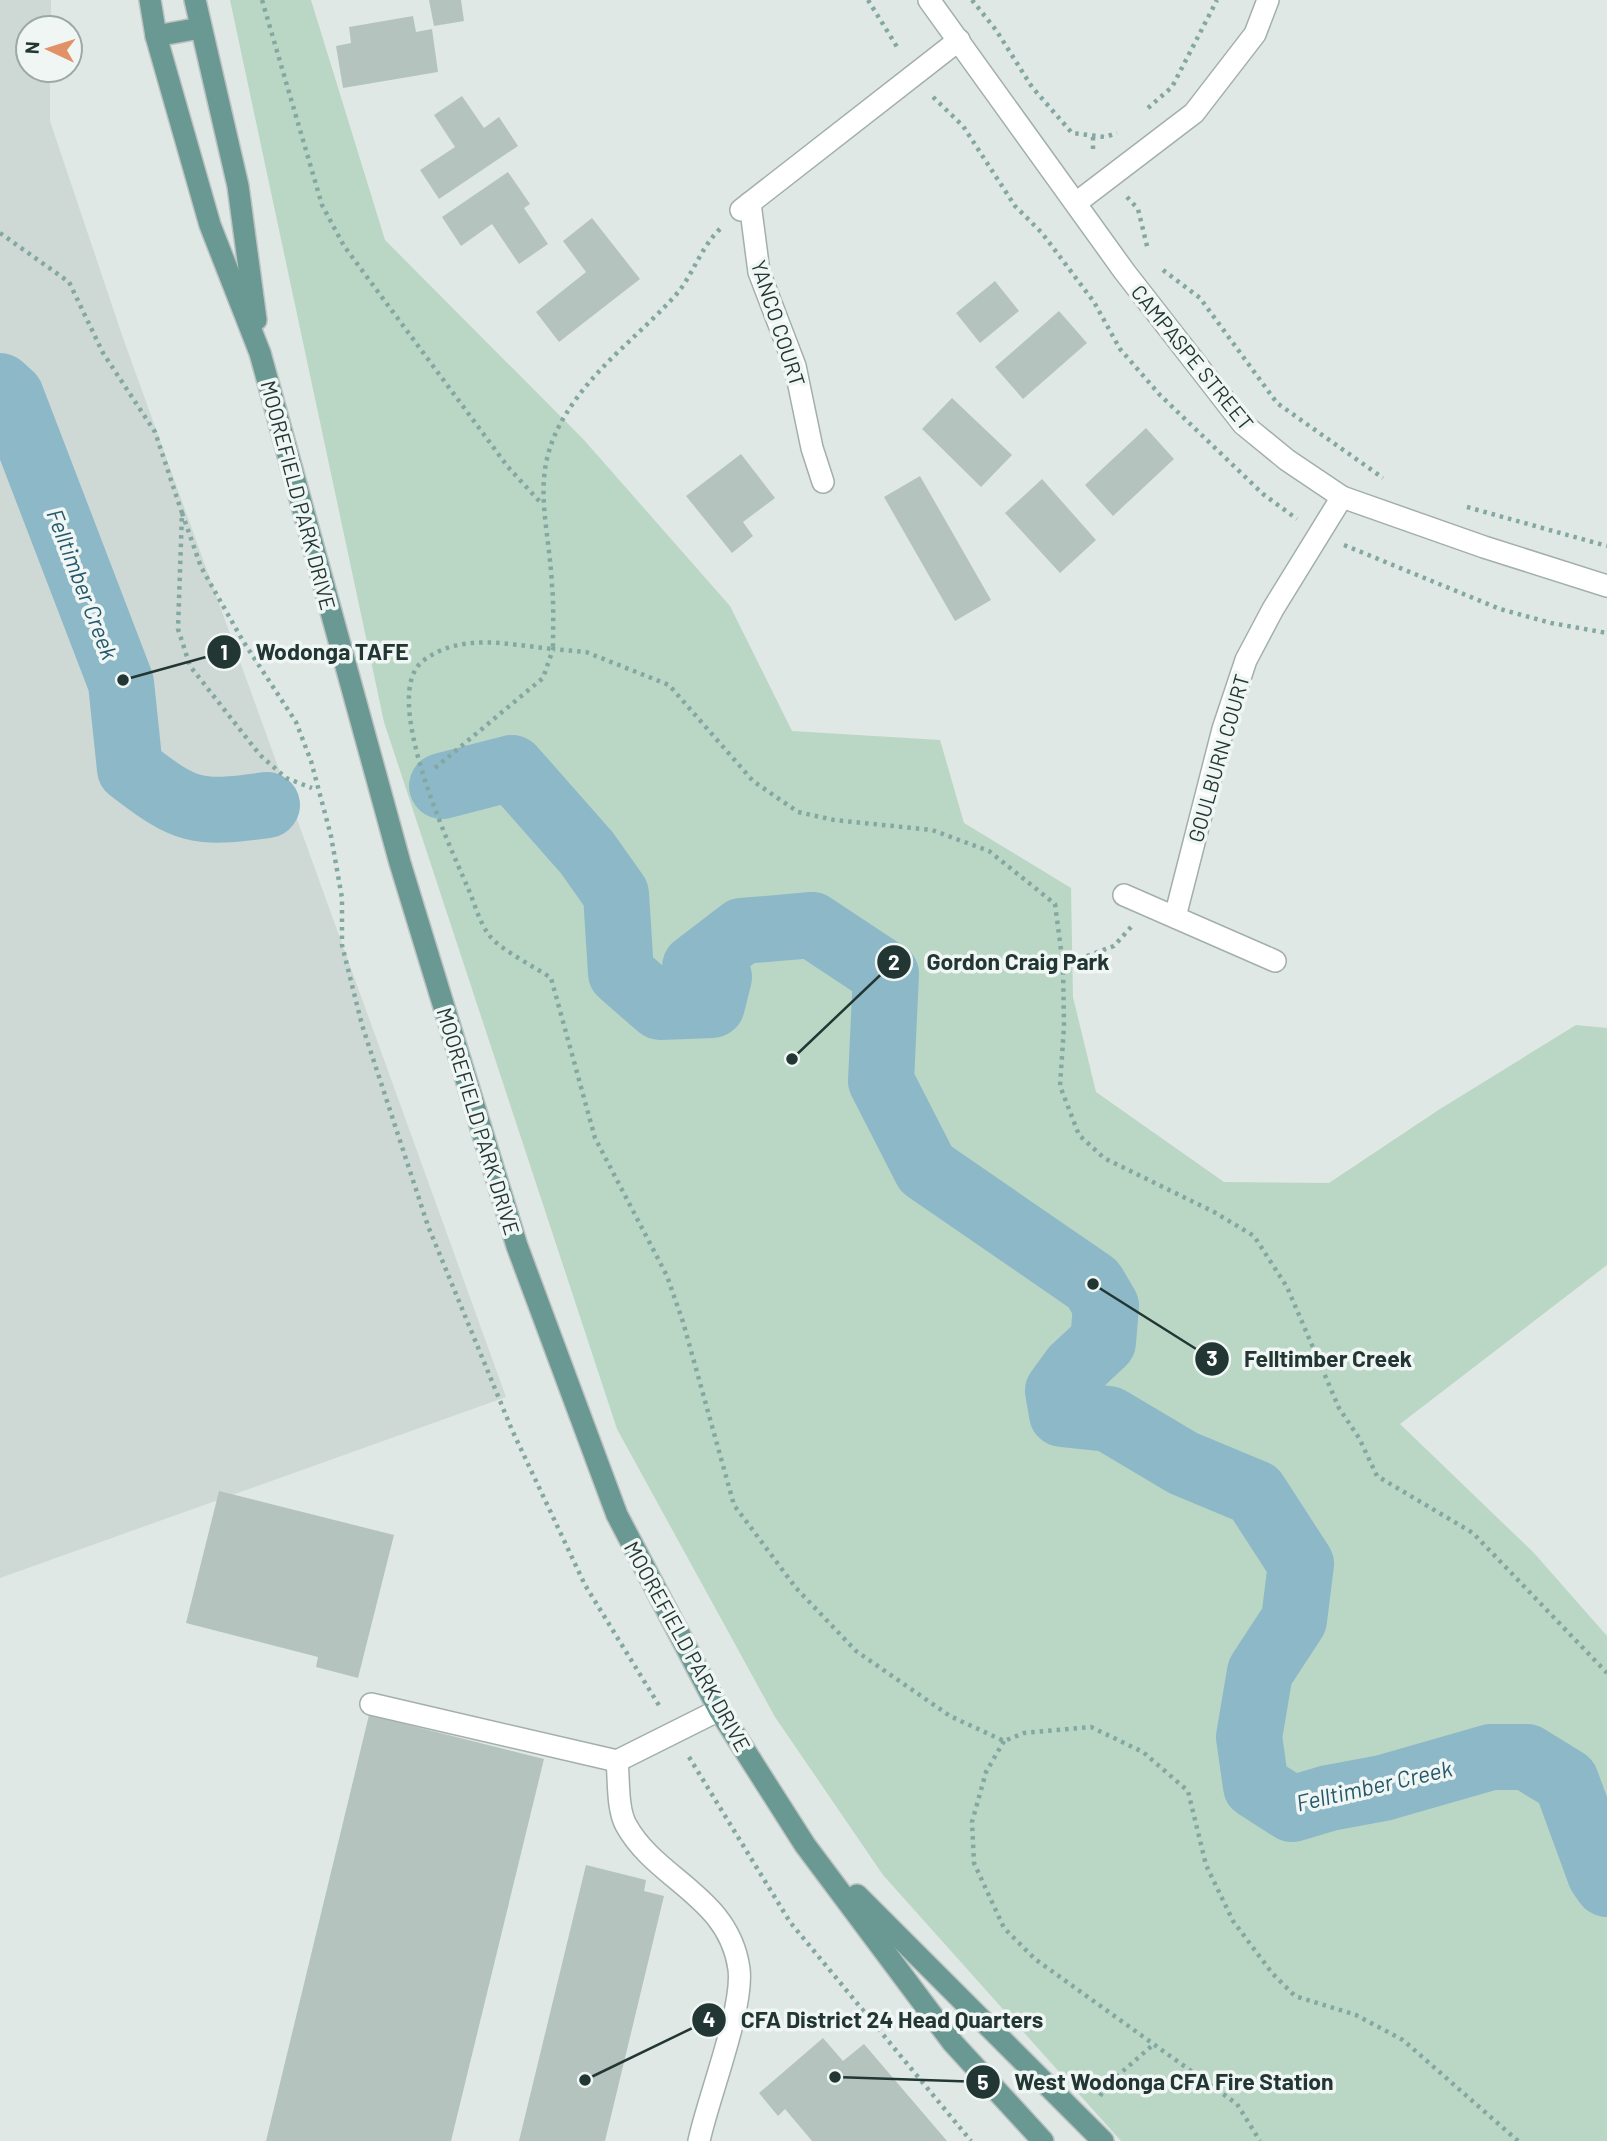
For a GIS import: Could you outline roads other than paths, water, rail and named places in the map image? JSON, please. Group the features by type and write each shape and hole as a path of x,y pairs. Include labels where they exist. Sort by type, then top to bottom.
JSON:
{"main road":[{"name":"MOOREFIELD PARK DRIVE","path":"150,0 156,36 210,225 260,353 400,863 517,1246 617,1515 719,1710 806,1845 953,2043 1042,2141"},
{"name":"MOOREFIELD PARK DRIVE","path":"195,0 238,186 260,353"},
{"path":"156,36 200,28"},
{"name":"MOOREFIELD PARK DRIVE","path":"806,1845 1103,2141"}],"street":[{"name":"CAMPASPE STREET","path":"929,0 1076,203 1243,424 1287,460 1342,497 1607,586"},
{"path":"1076,203 1194,113 1255,34 1268,0"},
{"name":"YANCO COURT","path":"823,482 812,448 795,366 761,282 745,206 959,40"},
{"name":"GOULBURN COURT","path":"1175,917 1223,729 1246,660 1272,609 1342,497"},
{"path":"1124,895 1275,961"},
{"path":"371,1704 617,1761 719,1710"},
{"path":"617,1761 624,1822 647,1854 687,1885 726,1929 739,1970 734,2014 699,2141"}],"waterway":[{"name":"Felltimber Creek","path":"0,386 11,396 121,683 130,769 165,794 193,807 224,810 267,805"},
{"name":"Felltimber Creek","path":"442,786 512,768 587,853 616,894 621,973 660,1007 712,1005 719,977 695,967 742,931 812,925 886,974 881,1081 926,1169 1093,1284 1106,1306 1103,1342 1074,1369 1058,1391 1062,1414 1109,1419 1183,1463 1255,1493 1301,1564 1294,1620 1260,1672 1249,1737 1256,1786 1292,1809 1329,1798 1383,1788 1491,1757 1527,1757 1566,1781 1600,1874 1607,1884"}],"place":[{"name":"Wodonga TAFE","path":"123,680"},
{"name":"Gordon Craig Park","path":"792,1059"},
{"name":"Felltimber Creek","path":"1093,1284"},
{"name":"West Wodonga CFA Fire Station","path":"835,2077"},
{"name":"CFA District 24 Head Quarters","path":"585,2080"}]}
